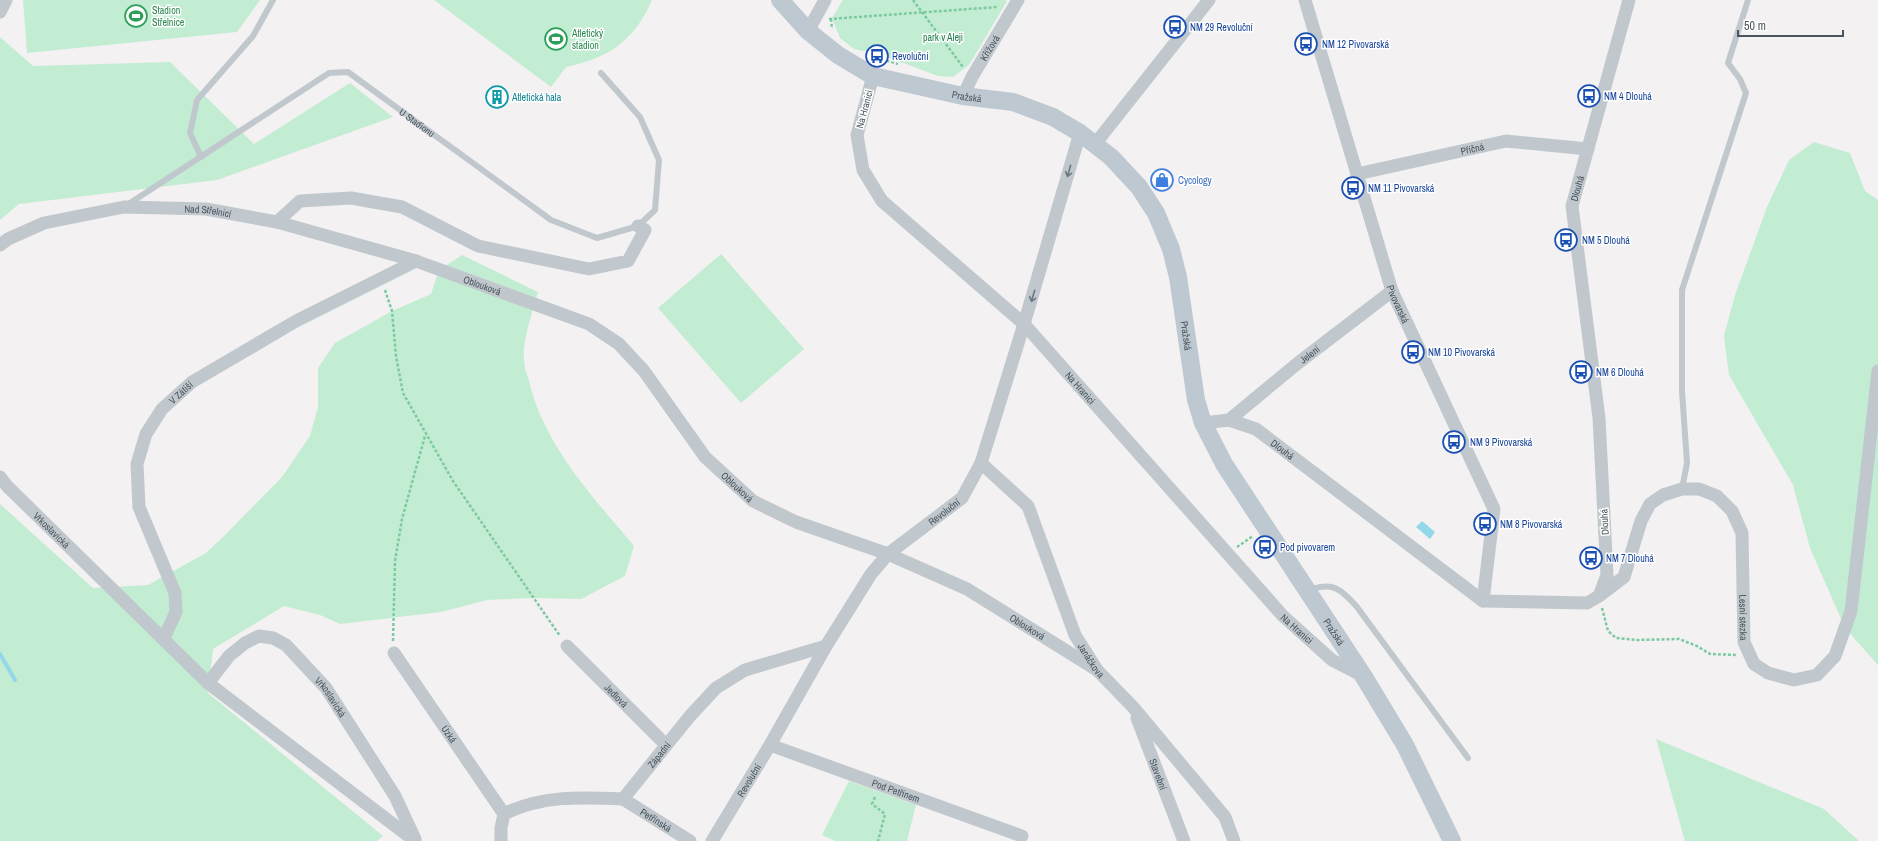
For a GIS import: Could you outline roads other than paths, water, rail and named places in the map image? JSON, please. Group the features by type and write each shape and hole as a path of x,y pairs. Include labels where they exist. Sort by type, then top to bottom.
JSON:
{"main road":[{"name":"Pražská","path":"780,0 811,25 838,55 873,76 963,96 1013,102 1053,117 1095,144 1125,170 1140,187 1156,213 1169,242 1178,277 1196,400 1203,423 1224,464 1364,677 1405,745 1452,841"}],"street":[{"path":"0,12 6,0"},
{"path":"811,25 825,0"},
{"path":"1095,144 1209,0"},
{"name":"Pivovarská","path":"1305,0 1392,291 1494,509 1483,601"},
{"name":"Dlouhá","path":"1599,596 1607,575 1599,418 1572,206 1629,0"},
{"name":"Křížová","path":"963,96 1016,3"},
{"name":"Na Hranici","path":"873,76 857,135 863,170 882,201 1024,324 1283,616 1332,660 1364,677"},
{"name":"Revoluční","path":"712,841 770,745 826,646 871,574 888,554 962,498 981,463 1024,324 1080,133"},
{"name":"Příčná","path":"1357,174 1506,141 1588,149"},
{"path":"277,222 300,201 351,198 402,207 478,246 589,269 628,261 644,230 638,226"},
{"name":"Nad Střelnicí","path":"0,245 8,239 44,223 124,207 206,209 277,222 416,261"},
{"name":"V Zátiší","path":"164,638 176,612 175,592 139,507 137,464 146,434 162,409 192,382 296,321 416,261"},
{"name":"Oblouková","path":"416,261 589,324 619,344 644,371 705,457 753,501 796,522 888,554 967,590 1097,670"},
{"name":"Jelení","path":"1229,420 1298,363 1392,291"},
{"name":"Lesní stezka","path":"1599,596 1624,577 1641,521 1650,504 1663,495 1682,489 1699,489 1716,496 1732,511 1742,533 1744,642 1754,664 1768,673 1794,680 1817,675 1835,656 1851,611 1878,371"},
{"name":"Dlouhá","path":"1203,423 1229,420 1256,429 1483,601"},
{"name":"Janáčkova","path":"981,463 1028,506 1075,635 1097,670 1133,707 1225,817 1234,841"},
{"name":"Vrkoslavická","path":"0,477 7,486 164,638 208,683 415,841"},
{"path":"1483,601 1587,603 1599,596"},
{"name":"Vrkoslavická","path":"208,683 229,656 245,643 259,636 273,638 286,645 326,688 395,796 415,841"},
{"name":"Jedlová","path":"567,646 666,745"},
{"name":"Západní","path":"623,799 666,745 716,688 745,670 826,646"},
{"name":"Úzká","path":"394,653 504,814"},
{"name":"Stavební","path":"1133,707 1184,841"},
{"name":"Pod Petřínem","path":"770,745 1022,836"},
{"path":"501,841 501,828 504,814 520,806 566,797 623,799"},
{"name":"Petřínská","path":"623,799 690,841"}],"lane":[{"path":"201,157 190,133 197,100 253,36 273,0"},
{"path":"1682,489 1688,463 1682,391 1682,290 1746,94 1740,79 1728,63 1748,0"},
{"name":"U Stadionu","path":"124,207 329,73 348,72 551,220 597,238 638,226 655,210 659,160 640,117 601,73"},
{"path":"1307,592 1319,587 1331,587 1344,592 1357,607 1468,758"}],"water":[{"path":"1422,521 1435,532 1430,539 1416,527"}],"waterway":[{"path":"0,654 15,680"}],"place":[{"name":"Stadion Střelnice","path":"136,16"},
{"name":"NM 29 Revoluční","path":"1175,27"},
{"name":"Atletický stadion","path":"556,39"},
{"name":"NM 12 Pivovarská","path":"1306,44"},
{"name":"Revoluční","path":"877,56"},
{"name":"NM 4 Dlouhá","path":"1589,96"},
{"name":"Atletická hala","path":"497,97"},
{"name":"Cycology","path":"1162,180"},
{"name":"NM 11 Pivovarská","path":"1353,188"},
{"name":"NM 5 Dlouhá","path":"1566,240"},
{"name":"NM 10 Pivovarská","path":"1413,352"},
{"name":"NM 6 Dlouhá","path":"1581,372"},
{"name":"NM 9 Pivovarská","path":"1454,442"},
{"name":"NM 8 Pivovarská","path":"1485,524"},
{"name":"Pod pivovarem","path":"1265,547"},
{"name":"NM 7 Dlouhá","path":"1591,558"}],"park label":[{"name":"park v Aleji","path":"943,37"}]}
